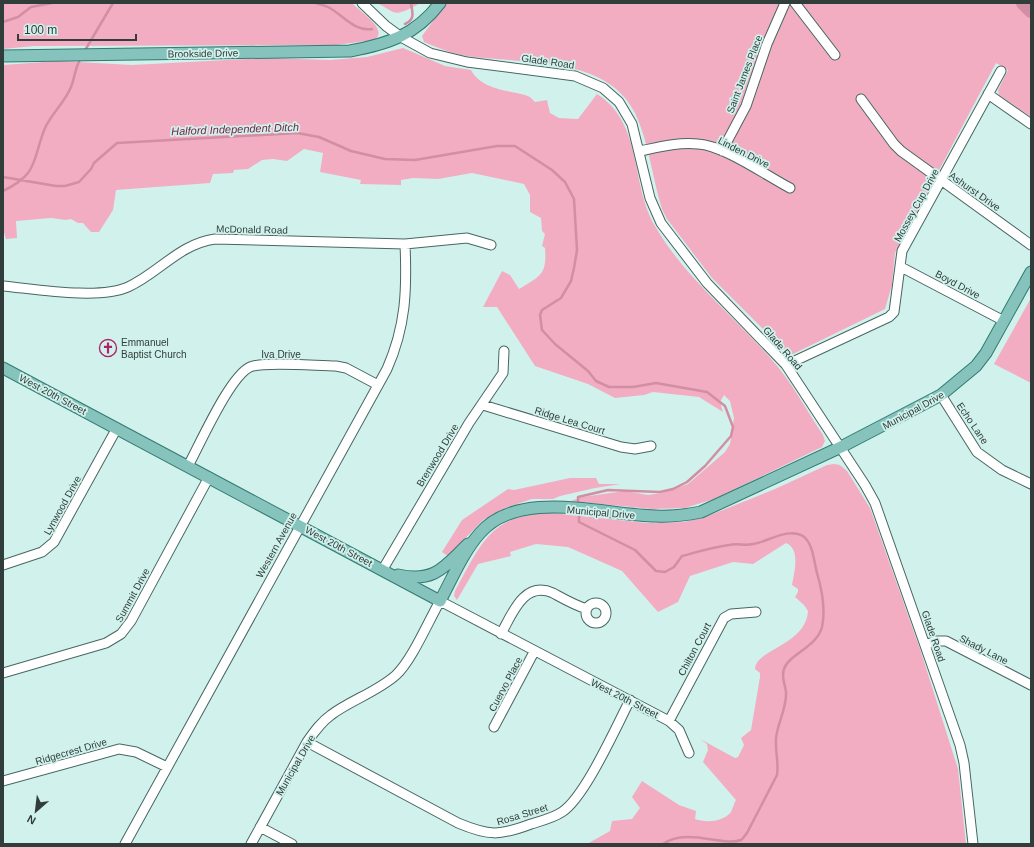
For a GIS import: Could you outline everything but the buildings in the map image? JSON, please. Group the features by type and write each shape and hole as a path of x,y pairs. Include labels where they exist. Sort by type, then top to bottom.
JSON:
{"main road":[{"name":"Brookside Drive","path":"3,56 350,51 401,37 414,30 425,21 440,3"},
{"name":"Municipal Drive","path":"440,601 480,533 494,521 509,512 534,507 655,516 678,516 701,512 841,447 941,395 976,366 986,353 1031,272"},
{"name":"West 20th Street","path":"3,368 440,601"},
{"path":"386,571 420,577 434,574 480,533"}],"street":[{"name":"Glade Road","path":"362,3 401,37 421,49 446,58 564,73 576,76 595,83 612,95 626,113 632,124 640,151 650,198 661,223 707,282 786,365 841,447 875,503 926,644 960,745 964,763 973,844"},
{"name":"Saint James Place","path":"722,151 746,106 767,44 785,3"},
{"path":"795,3 834,55"},
{"name":"Mossey Cup Drive","path":"786,365 889,317 894,312 902,251 942,182 1000,71"},
{"path":"988,94 1031,124"},
{"name":"Ashurst Drive","path":"861,99 894,144 942,182 1031,245"},
{"name":"Linden Drive","path":"640,151 676,143 700,144 722,151 790,188"},
{"name":"McDonald Road","path":"3,286 91,293 112,292 137,283 189,246 200,241 215,239 405,244 467,238 491,245"},
{"name":"Western Avenue","path":"125,844 378,385 395,349 405,312 407,286 405,244"},
{"name":"Boyd Drive","path":"901,267 1004,321"},
{"name":"Brenwood Drive","path":"386,571 469,423 483,405 503,373 504,351"},
{"name":"Iva Drive","path":"188,466 235,381 249,368 262,365 341,367 378,385"},
{"name":"Echo Lane","path":"941,395 977,452 1002,470 1031,484"},
{"name":"Ridge Lea Court","path":"483,405 621,447 635,448 652,446"},
{"name":"Lynwood Drive","path":"3,565 42,552 54,542 117,428"},
{"name":"Summit Drive","path":"3,673 106,643 121,634 131,621 209,477"},
{"path":"502,634 519,603 532,591 543,590 577,606 587,609"},
{"name":"West 20th Street","path":"440,601 534,652 630,700 672,723"},
{"name":"Municipal Drive","path":"251,844 307,742 318,727 330,715 383,685 397,673 408,658 440,601"},
{"name":"Chilton Court","path":"672,723 724,618 731,614 756,612"},
{"name":"Shady Lane","path":"926,644 935,641 946,641 1031,685"},
{"name":"Cuervo Place","path":"494,727 534,652"},
{"name":"Rosa Street","path":"307,742 458,823 477,831 493,834 518,829 545,819 562,812 570,805 584,787 630,700"},
{"path":"672,723 684,738 690,753"},
{"name":"Ridgecrest Drive","path":"3,781 119,750 136,752 167,767"},
{"path":"260,827 292,844"},
{"path":"493,834 493,844"}],"shaded area":[{"path":"3,3 352,3 376,26 378,36 374,40 336,45 34,46 3,49"},
{"path":"375,3 420,3 407,10 396,13"},
{"path":"446,3 1020,3 1031,14 1031,117 999,95 998,90 1008,70 996,63 895,253 892,285 885,309 793,354 788,354 712,278 667,219 662,209 640,124 635,113 621,94 603,80 582,71 558,65 461,55 424,42 422,36"},
{"path":"403,48 445,66 471,70 481,81 495,88 525,95 530,97 535,102 547,100 550,113 559,118 578,119 597,94 612,106 622,121 629,137 647,209 655,226 680,263 710,296 757,343 786,377 823,435 825,441 822,447 714,499 685,508 652,509 571,501 582,497 625,491 648,495 662,493 688,484 725,452 730,444 734,418 730,401 724,395 720,402 723,412 699,397 653,392 644,395 615,398 588,384 535,366 497,307 483,307 502,271 510,275 519,289 533,281 541,273 545,264 545,248 542,246 545,234 542,231 541,218 530,212 530,195 524,184 472,173 438,179 413,178 401,180 401,185 360,184 361,180 320,172 323,153 304,149 287,161 273,159 262,160 248,169 234,170 233,173 213,174 210,183 116,190 113,210 99,232 91,232 83,223 78,223 71,219 66,220 51,218 16,221 17,238 6,239 3,229 3,65 59,61 132,65 265,58 330,60 367,57"},
{"path":"1031,298 1031,383 994,364"},
{"path":"827,465 840,465 847,471 870,508 921,652 958,769 966,844 587,844 610,831 612,821 632,819 640,808 632,797 642,781 679,805 696,811 695,819 714,821 724,818 731,812 736,800 703,762 708,750 707,744 700,739 735,758 738,757 744,745 741,738 751,730 760,677 760,673 755,669 757,662 763,656 791,639 799,632 805,622 808,611 795,597 798,589 792,585 795,568 794,550 786,543 753,564 733,562 690,576 678,602 658,612 622,571 568,547 536,544 510,552 511,556 478,564 457,600 454,596 455,591 481,546 490,534 501,525 531,514 552,513 647,523 684,522 708,516 775,489"},
{"path":"570,478 596,478 599,484 621,484 595,488 553,499 532,499 505,508 483,520 448,556 442,552 462,520 508,489 514,490"}],"waterway":[{"path":"3,22 18,17 31,7 52,3"},
{"path":"84,52 113,3"},
{"path":"316,3 328,7 348,22 360,28 372,29"},
{"path":"405,24 412,18 411,3"},
{"path":"1023,3 1031,11"},
{"path":"3,191 15,185 29,172 33,165 45,128 68,92 77,65 81,58"},
{"name":"Halford Independent Ditch","path":"3,177 56,186 65,186 79,182 91,169 94,163 117,143 297,133 319,137 351,151 385,159 415,160 497,146 515,146 552,170 565,182 574,199 577,250 571,281 561,298 542,310 540,315 542,330 555,344 588,371 596,381 609,387 633,387 656,383 707,392 725,406 733,427 731,436 705,466 687,482 673,489 660,492 608,490 578,497 578,506"},
{"name":"Halford Independent Ditch","path":"579,511 579,522 635,550 656,571 665,572 674,567 682,556 732,544 747,545 759,543 791,533 803,536 809,543 813,553 822,593 822,627 815,640 791,659 783,672 786,698 776,739 778,766 777,775 747,833 741,840 725,841 683,837 673,839 663,844"}],"place":[{"name":"Emmanuel Baptist Church","path":"108,348"}]}
